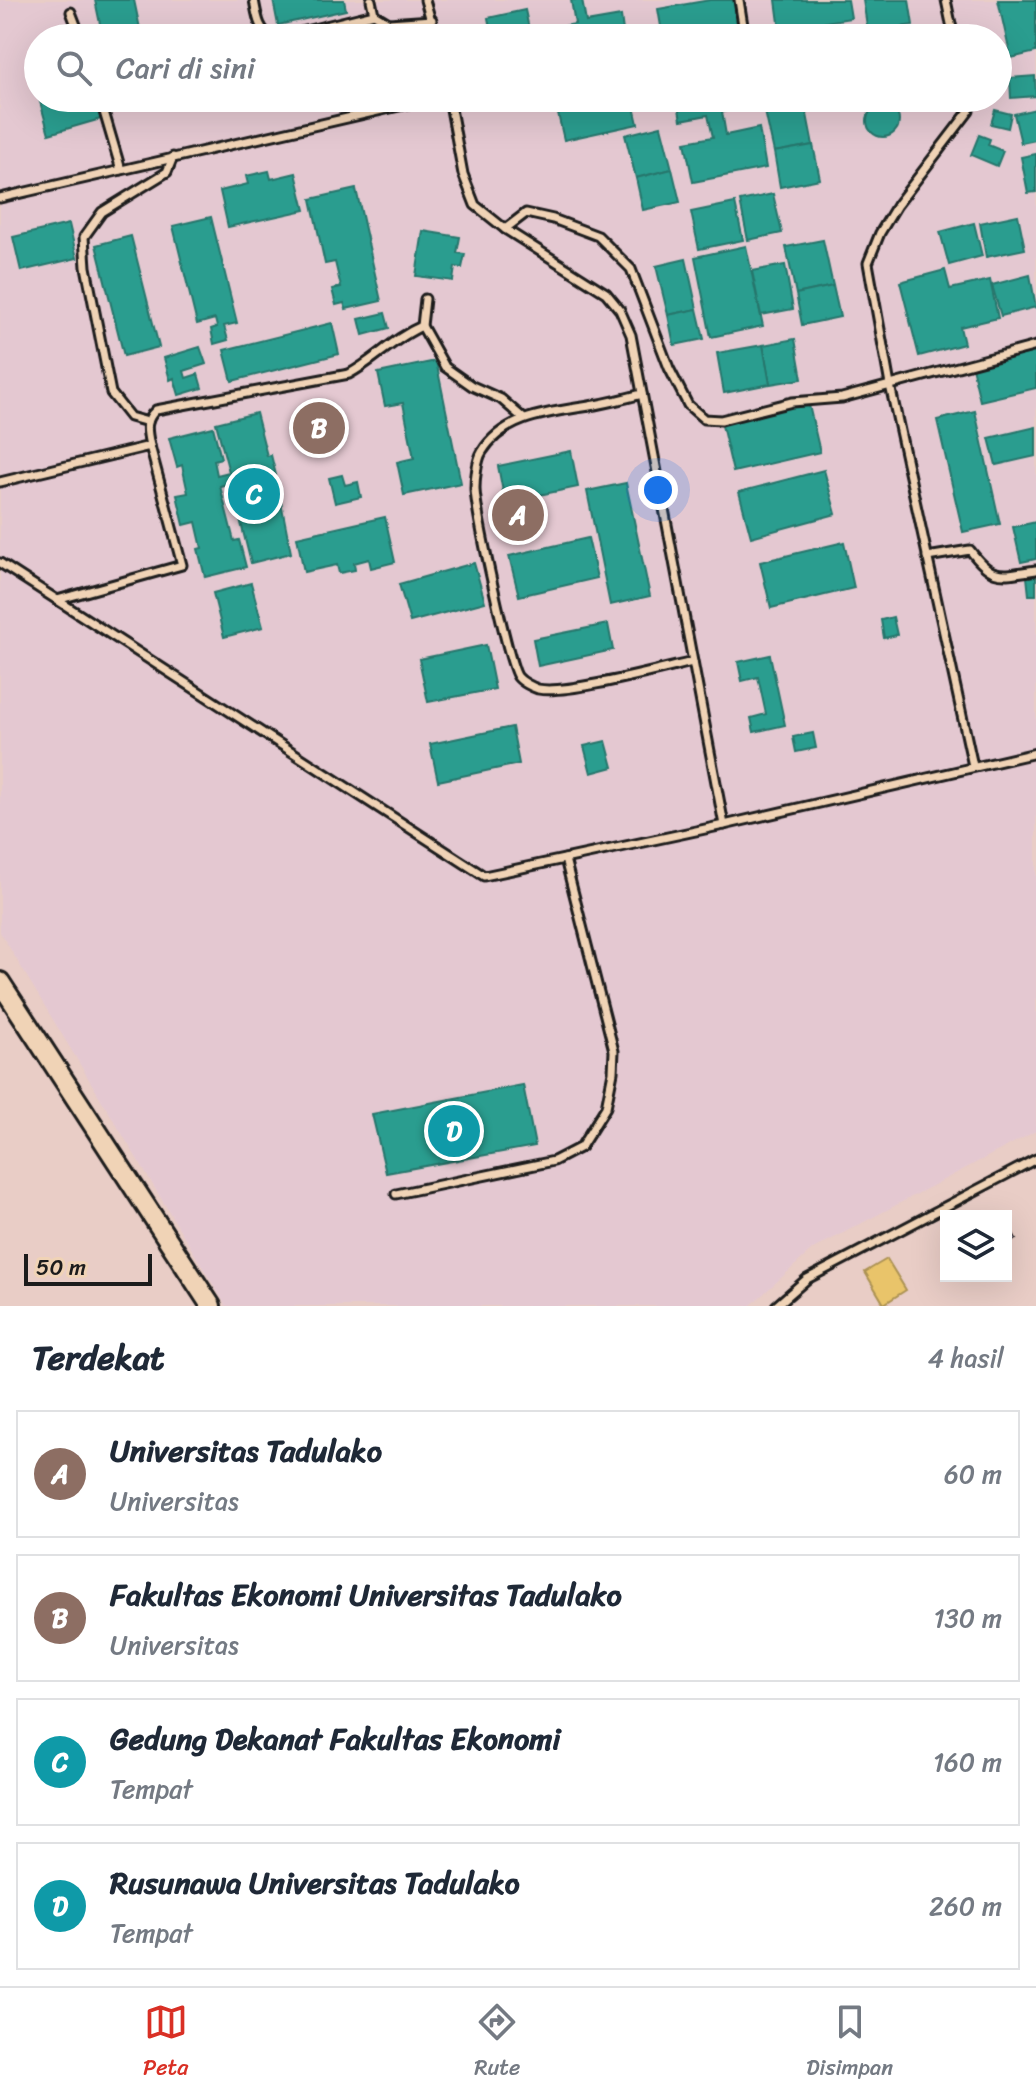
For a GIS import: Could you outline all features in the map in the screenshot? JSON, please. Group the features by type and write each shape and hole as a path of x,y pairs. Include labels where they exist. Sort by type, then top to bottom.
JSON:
{"street":[{"path":"0,982 211,1306"}],"lane":[{"path":"254,0 259,24"},
{"path":"371,0 374,14"},
{"path":"425,0 433,24"},
{"path":"739,0 743,24"},
{"path":"946,0 951,24"},
{"path":"71,12 76,24"},
{"path":"333,24 374,14 389,23 432,20"},
{"path":"104,112 121,170"},
{"path":"0,198 372,112"},
{"path":"452,112 463,174 475,205 505,229 606,293 620,310 631,335 724,825"},
{"path":"968,112 897,205 880,233 868,263 890,385 973,766"},
{"path":"148,422 130,417 111,393 86,267 84,237 102,212 167,172 173,157"},
{"path":"505,229 526,213 553,219 598,236 631,269 669,368 688,405 704,419 721,420 792,402 842,398 1036,346"},
{"path":"425,299 422,326 445,367 472,386 501,399 524,419"},
{"path":"57,600 182,565 150,446 148,417 156,410 349,374 422,326"},
{"path":"642,394 553,410 524,419 499,433 480,454 475,487 516,676 541,690 573,687 693,662"},
{"path":"0,482 150,446"},
{"path":"927,557 970,550 984,569 1003,575 1036,570"},
{"path":"0,563 484,876 724,825 1036,753"},
{"path":"396,1194 554,1161 581,1147 606,1107 614,1051 565,859"},
{"path":"776,1306 807,1279 1036,1159"}],"shaded area":[{"path":"0,0 1036,0 1036,1131 813,1249 750,1306 226,1306 0,932"}],"building: Hunian":[{"path":"887,1259 906,1290 884,1304 865,1272"}],"building: Sekolah":[{"path":"95,0 134,0 139,24 100,24"},
{"path":"273,0 344,0 346,10 278,24"},
{"path":"571,0 582,0 586,22 621,16 622,24 575,24"},
{"path":"710,0 734,0 738,24 661,24 658,9"},
{"path":"776,0 848,0 851,18 825,24 779,24"},
{"path":"863,0 909,0 913,24 867,24"},
{"path":"998,0 1036,0 1036,52 1012,58 1012,24 1003,24"},
{"path":"525,10 528,24 489,24 488,18"},
{"path":"1035,76 1036,96 1012,98 1012,78"},
{"path":"1036,109 1036,140 1021,143 1014,114"},
{"path":"43,112 102,112 104,118 49,134"},
{"path":"558,112 635,112 638,124 564,140"},
{"path":"680,112 722,112 726,135 759,128 766,168 693,182 685,142 713,137 708,115 681,120"},
{"path":"765,112 807,112 813,145 774,152"},
{"path":"871,112 895,112 899,121 894,132 883,137 872,132 867,121"},
{"path":"994,112 1011,114 1008,128 991,124"},
{"path":"661,126 672,169 636,178 625,135"},
{"path":"979,135 990,139 988,145 1003,151 997,166 971,155"},
{"path":"813,145 820,179 780,187 774,152"},
{"path":"1036,154 1036,192 1028,193 1021,157"},
{"path":"672,169 680,202 643,210 636,178"},
{"path":"269,171 271,179 296,173 305,210 228,227 220,191 248,184 246,176"},
{"path":"356,189 381,301 346,309 344,303 336,305 332,289 341,287 335,262 325,264 311,199"},
{"path":"773,194 782,233 748,240 740,201"},
{"path":"735,203 743,240 699,249 691,212"},
{"path":"1018,215 1025,249 986,257 980,223"},
{"path":"211,217 237,323 224,326 228,340 214,344 211,329 217,327 215,319 197,324 173,226"},
{"path":"974,223 982,256 949,265 940,232"},
{"path":"69,224 77,258 21,271 13,237"},
{"path":"423,231 460,237 457,253 465,254 462,268 455,267 453,281 416,276"},
{"path":"131,236 159,347 124,356 96,245"},
{"path":"823,240 833,286 796,294 786,247"},
{"path":"746,246 763,326 711,337 695,257"},
{"path":"686,259 697,309 668,315 656,266"},
{"path":"785,265 793,309 761,315 752,271"},
{"path":"945,270 950,289 990,280 998,318 960,327 964,344 919,356 900,282"},
{"path":"1030,275 1036,307 1001,316 992,285"},
{"path":"833,286 840,317 802,325 796,294"},
{"path":"697,309 704,339 674,345 668,315"},
{"path":"385,313 389,328 363,335 359,319"},
{"path":"332,323 339,354 232,381 224,350"},
{"path":"795,339 802,379 770,384 763,345"},
{"path":"763,345 770,384 724,393 717,353"},
{"path":"200,347 206,364 184,371 186,378 198,374 202,388 179,395 174,378 170,380 164,358"},
{"path":"1036,352 1036,388 980,401 972,367"},
{"path":"436,361 461,483 404,495 397,462 414,458 403,403 385,406 378,373"},
{"path":"808,401 820,452 733,472 721,421"},
{"path":"975,411 1000,524 963,532 937,420"},
{"path":"256,413 267,456 271,455 276,475 270,477 276,498 280,497 291,553 251,563 231,483 220,486 234,541 239,540 246,567 205,577 196,522 184,525 177,495 188,493 182,465 177,467 169,438 213,427 221,458 214,460 217,475 229,472 216,423"},
{"path":"1036,427 1036,456 996,465 989,438"},
{"path":"571,451 578,487 505,502 498,466"},
{"path":"824,470 836,514 751,537 739,492"},
{"path":"342,475 345,485 358,482 361,497 335,503 329,478"},
{"path":"626,483 650,596 610,605 587,491"},
{"path":"385,517 395,562 371,568 369,559 354,563 355,570 339,573 337,565 304,572 297,537"},
{"path":"1036,522 1036,559 1021,562 1013,527"},
{"path":"588,538 597,578 519,596 509,556"},
{"path":"844,542 854,588 771,608 760,562"},
{"path":"474,563 485,602 410,622 399,584"},
{"path":"1036,576 1036,595 1029,595 1027,577"},
{"path":"251,583 263,627 224,637 213,593"},
{"path":"893,617 897,635 884,638 881,620"},
{"path":"608,624 613,650 538,666 533,639"},
{"path":"486,645 495,689 428,702 419,659"},
{"path":"770,655 785,725 754,732 751,718 766,714 758,677 742,681 738,662"},
{"path":"512,727 519,764 438,781 430,744"},
{"path":"813,733 816,748 796,752 793,737"},
{"path":"606,741 613,767 591,773 584,746"},
{"path":"523,1085 535,1146 386,1173 372,1114"}],"place":[{"name":"Fakultas Ekonomi Universitas Tadulako","path":"319,428"},
{"name":"Gedung Dekanat Fakultas Ekonomi","path":"254,494"},
{"name":"Universitas Tadulako","path":"518,515"},
{"name":"Rusunawa Universitas Tadulako","path":"454,1131"}]}
